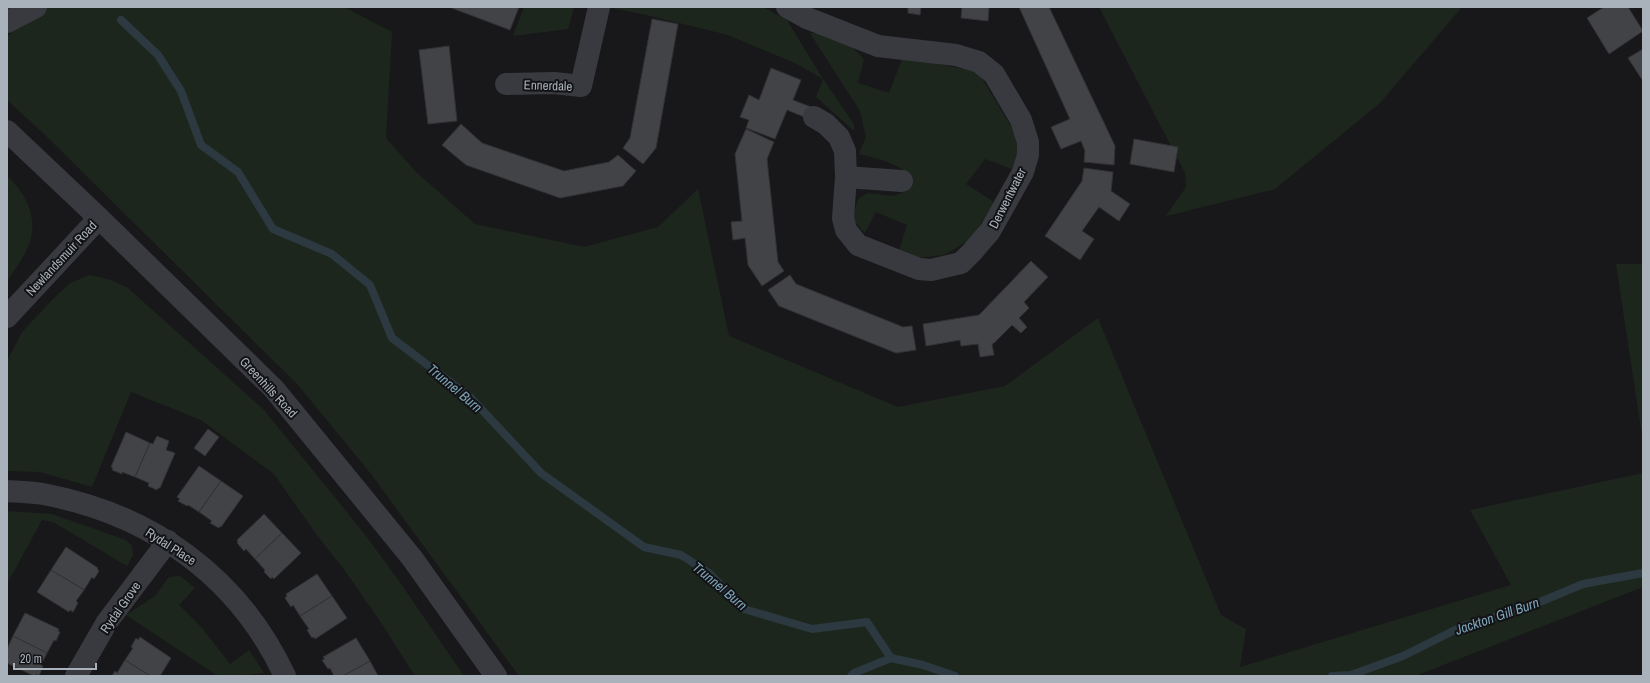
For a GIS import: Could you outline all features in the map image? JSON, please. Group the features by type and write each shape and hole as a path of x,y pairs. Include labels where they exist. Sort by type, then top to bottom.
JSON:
{"street":[{"path":"7,22 36,7"},
{"name":"Ennerdale","path":"506,84 554,83 581,86 599,7"},
{"name":"Derwentwater","path":"787,7 807,18 878,46 956,55 979,62 994,74 1020,120 1028,142 1028,155 1023,172 990,232 961,263 931,270 919,269 858,245 846,230 843,218 846,177 845,151 839,138 826,124 814,117"},
{"name":"Greenhills Road","path":"7,131 99,218 274,389 412,558 496,676"},
{"path":"846,177 902,180"},
{"name":"Newlandsmuir Road","path":"7,317 99,218"},
{"name":"Rydal Place","path":"7,491 42,494 83,504 126,518 168,542 195,560 219,582 241,606 260,631 277,659 285,676"},
{"name":"Rydal Grove","path":"76,676 107,622 168,542"}],"shaded area":[{"path":"7,7 344,7 392,32 386,138 416,172 475,224 584,247 658,227 698,189 729,336 898,407 1005,386 1098,318 1221,615 1246,629 1240,667 1511,585 1470,510 1643,473 1643,587 1415,676 519,676 371,474 298,385 43,133 7,100 7,36 11,34 7,28"},
{"path":"524,7 574,7 568,29 513,36"},
{"path":"763,7 787,20 823,79 797,64 728,35 611,8"},
{"path":"1099,7 1462,7 1380,103 1275,189 1166,216 1186,187 1185,173"},
{"path":"810,33 818,33 851,46 864,59 858,83 889,93 903,57 978,72 1017,136 1021,155 1012,169 985,159 966,184 994,202 971,239 944,255 917,258 899,250 907,225 876,212 865,233 852,219 858,199 867,193 894,196 908,190 913,178 895,165 859,154 866,137 860,111"},
{"path":"823,79 854,124 854,131 816,97"},
{"path":"7,176 26,200 32,219 32,229 31,239 27,249 7,281"},
{"path":"1616,264 1643,264 1643,442"},
{"path":"90,275 111,280 128,288 264,410 363,532 399,581 464,676 415,676 382,624 343,568 316,534 274,474 201,420 131,392 92,487 40,472 7,471 7,361 22,332 52,300 70,283"},
{"path":"7,511 52,514 126,540 132,546 133,555 127,566 53,522 42,520 7,584"},
{"path":"180,576 195,588 179,605 203,629 230,664 249,650 264,673 237,676 218,676 126,615 155,596 169,577"}],"building":[{"path":"449,7 519,7 510,30"},
{"path":"908,7 921,7 920,15 908,13"},
{"path":"962,7 989,7 988,21 961,18"},
{"path":"1019,7 1049,7 1115,146 1114,165 1084,162 1085,151 1081,141 1061,149 1051,127 1070,119"},
{"path":"1604,7 1628,7 1643,31 1609,54 1587,18"},
{"path":"652,19 678,24 656,148 643,164 623,148 630,138"},
{"path":"449,46 457,121 428,124 419,50"},
{"path":"1643,49 1643,81 1628,58"},
{"path":"771,68 801,80 793,100 811,107 807,118 787,110 775,139 746,128 749,120 740,117 749,95 759,100"},
{"path":"461,124 482,143 564,171 609,162 618,155 636,171 623,186 560,198 466,165 442,145"},
{"path":"746,129 774,142 767,159 778,262 784,271 762,286 748,265 745,238 733,240 731,222 742,221 735,154"},
{"path":"1134,139 1178,147 1174,172 1130,164"},
{"path":"1084,168 1113,172 1111,191 1130,204 1119,221 1099,207 1082,231 1094,239 1080,260 1045,236 1082,181"},
{"path":"1031,261 1048,277 1024,302 1029,308 1019,318 1027,327 1021,333 1012,325 992,344 994,355 980,357 978,344 961,346 960,340 926,346 923,324 979,315"},
{"path":"790,275 796,284 903,327 912,326 916,350 896,353 779,306 768,290"},
{"path":"208,429 219,437 205,456 194,448"},
{"path":"126,432 150,443 135,477 112,470 113,468 111,467"},
{"path":"157,436 169,441 166,450 175,453 160,488 157,490 148,486 149,483 135,477 150,443 153,444"},
{"path":"199,466 221,481 199,512 178,501 180,499 177,497"},
{"path":"221,481 243,496 219,528 210,523 212,521 199,512"},
{"path":"264,514 282,533 255,559 246,549 244,551 237,543 237,540"},
{"path":"282,533 301,553 274,579 272,577 271,579 255,559"},
{"path":"66,547 98,568 97,569 99,571 94,579 92,577 84,590 51,570"},
{"path":"51,570 84,590 76,601 78,603 73,612 70,610 69,612 37,592"},
{"path":"317,574 332,596 300,616 293,605 291,607 285,598 287,596 286,594"},
{"path":"332,596 347,618 315,639 314,637 312,638 307,630 309,629 300,616"},
{"path":"25,613 59,629 58,631 60,632 56,641 54,640 47,653 13,636"},
{"path":"13,636 47,653 41,665 43,666 39,676 37,674 34,676 7,663 7,649"},
{"path":"140,637 171,658 160,676 150,676 125,660 133,648 131,647 136,638 138,640"},
{"path":"356,638 370,661 343,676 334,676 330,668 328,669 322,660 325,659 323,657"},
{"path":"125,660 150,676 112,676 115,671 117,673"},
{"path":"370,661 378,676 343,676"}],"waterway":[{"name":"Trunnel Burn","path":"121,20 158,55 181,91 201,145 238,172 273,229 332,254 370,285 392,338 470,397 541,473 644,547 681,555 709,573 744,609 812,629 867,622 891,658"},
{"name":"Jackton Gill Burn","path":"1332,676 1351,675 1403,656 1463,626 1523,609 1583,584 1643,573"},
{"name":"Jackton Gill Burn","path":"851,676 854,673 891,658 923,665 955,676"}]}
